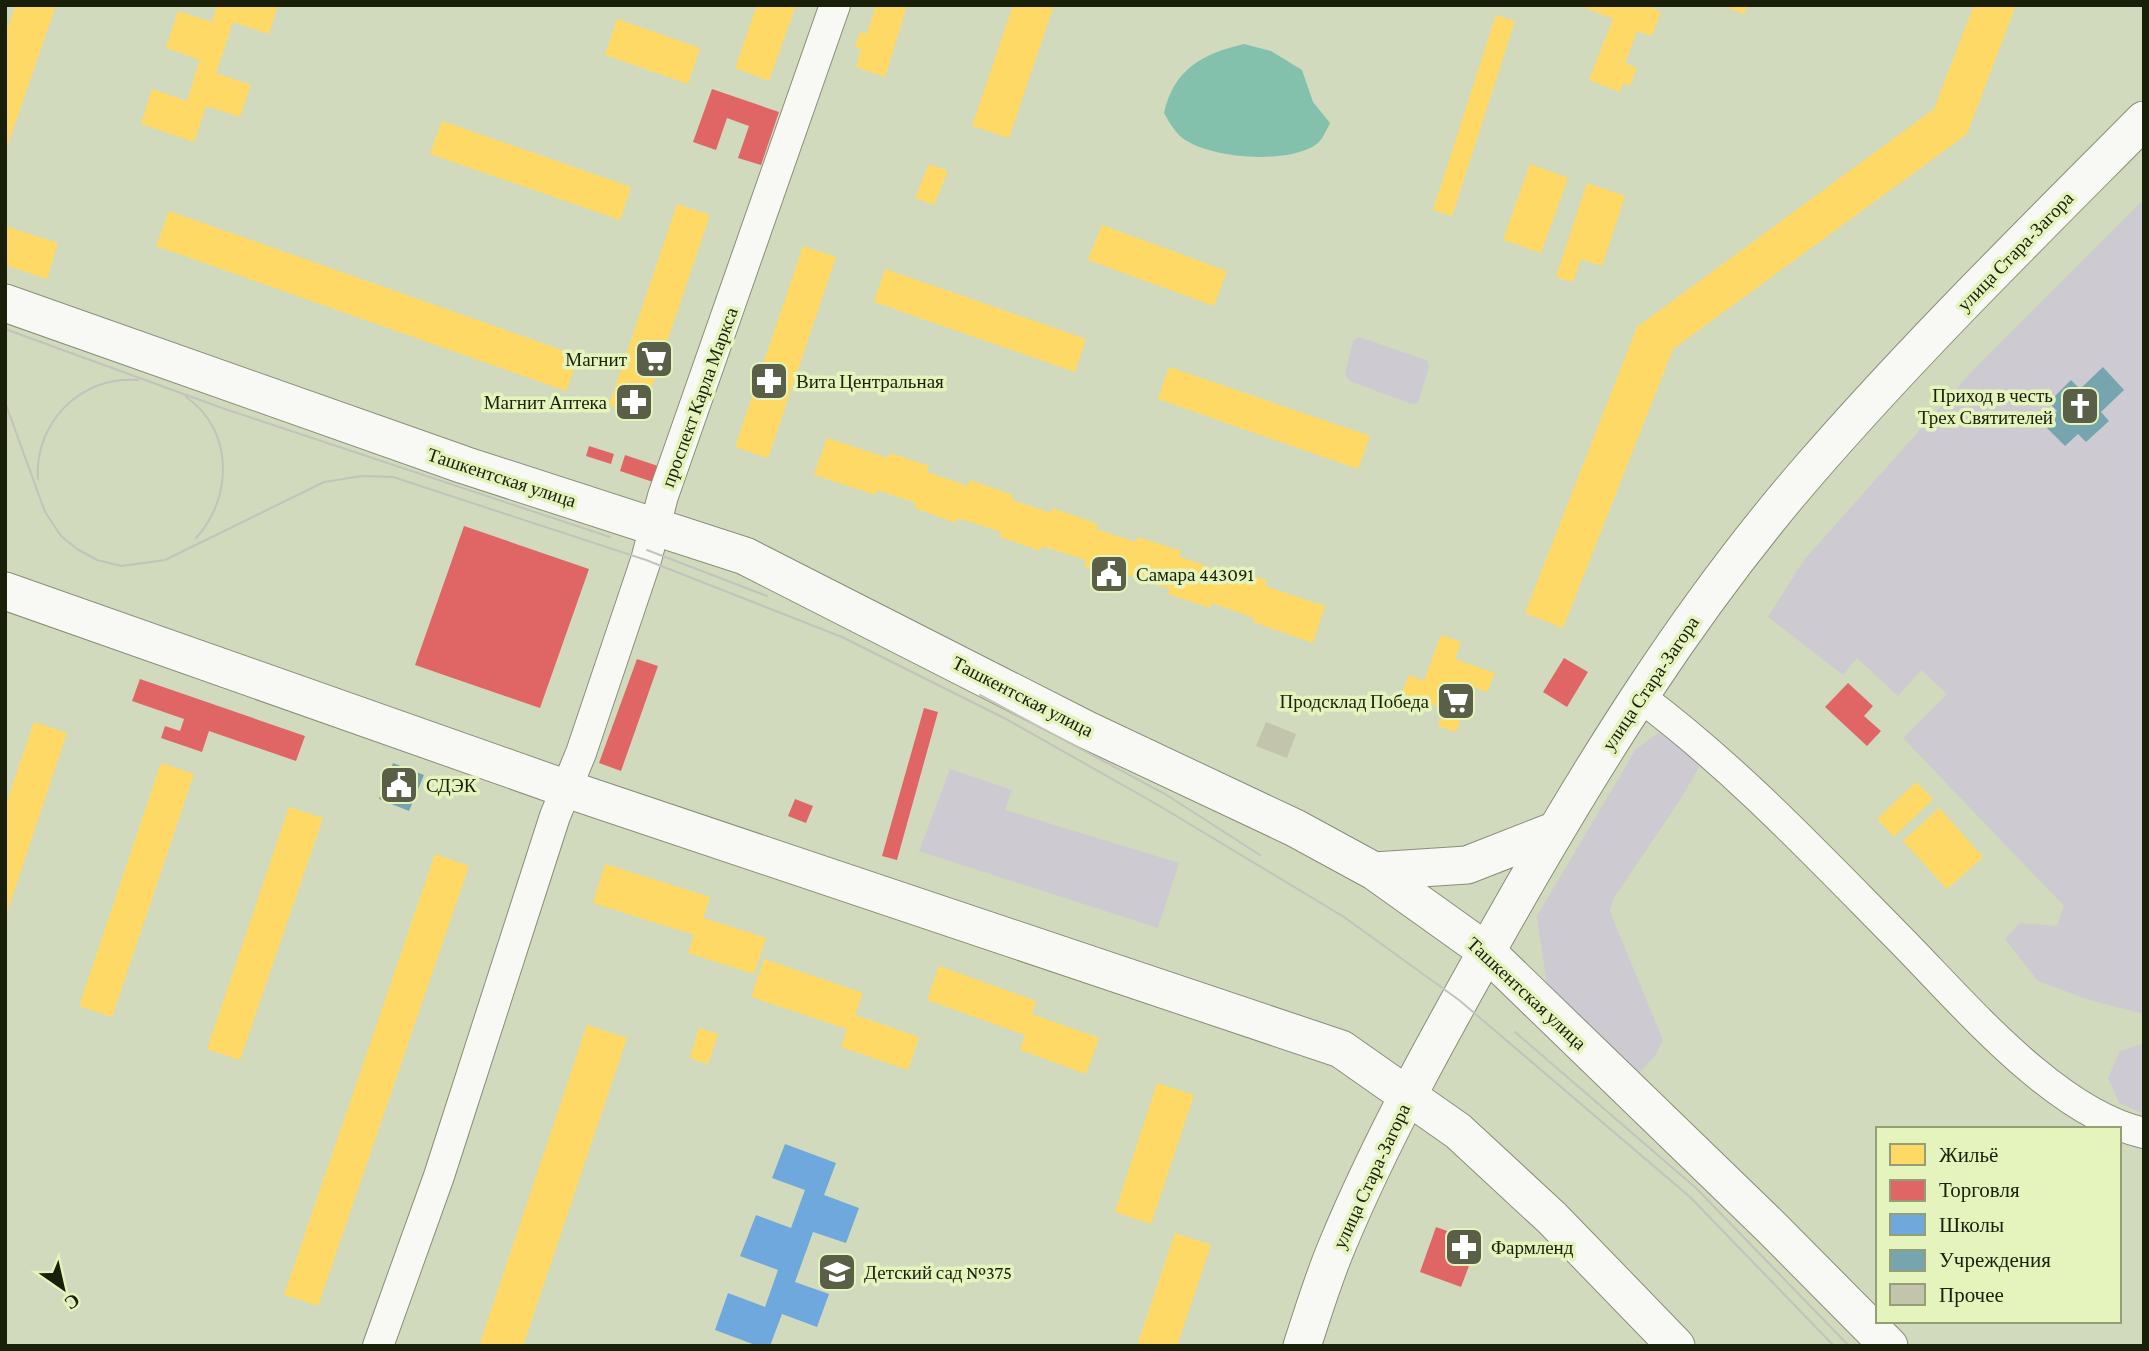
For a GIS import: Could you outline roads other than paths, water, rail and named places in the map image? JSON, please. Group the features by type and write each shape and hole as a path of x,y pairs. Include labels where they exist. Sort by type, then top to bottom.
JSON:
{"main road":[{"name":"улица Стара-Загора","path":"1301,1346 1336,1248 1408,1098 1554,831 1639,696 1707,599 1809,470 1955,312 2144,120"},
{"name":"Ташкентская улица","path":"5,303 464,466 655,525 757,562 1087,730 1295,828 1374,871 1486,951 1889,1346"},
{"path":"5,591 567,789 1341,1049 1467,1140 1552,1218 1676,1346"},
{"path":"1374,871 1466,865 1554,831"}],"street":[{"name":"проспект Карла Маркса","path":"378,1346 439,1175 555,816 567,789 638,586 655,525 835,5"},
{"path":"1639,696 1706,749 2001,1040 2068,1099 2117,1127"},
{"path":"2121,1128 2144,1133"}],"water":[{"path":"1244,44 1271,51 1302,70 1313,102 1330,123 1319,142 1307,150 1290,154 1248,156 1207,150 1191,143 1175,130 1164,113 1175,85 1183,74 1215,53"}],"tram line":[{"path":"5,329 222,408 610,537"},
{"path":"38,479 39,458 44,439 65,407 80,394 98,385 138,380"},
{"path":"186,397 202,411 213,427 223,465 217,504 196,538"},
{"path":"5,402 45,512 61,536 97,560 122,566 165,560 324,482 362,476 393,477 646,560 842,637 1006,719 1158,805 1344,917 1459,1000 1690,1197 1834,1346"},
{"path":"647,550 767,596"},
{"path":"980,695 1165,794 1260,855"},
{"path":"1515,1032 1696,1188 1849,1346"}],"place":[{"name":"Магнит","path":"654,359"},
{"name":"Вита Центральная","path":"769,381"},
{"name":"Магнит Аптека","path":"634,402"},
{"name":"Приход в честь Трех Святителей","path":"2080,406"},
{"name":"Самара 443091","path":"1109,574"},
{"name":"Продсклад Победа","path":"1456,701"},
{"name":"СДЭК","path":"399,785"},
{"name":"Фармленд","path":"1464,1247"},
{"name":"Детский сад №375","path":"837,1272"}]}
